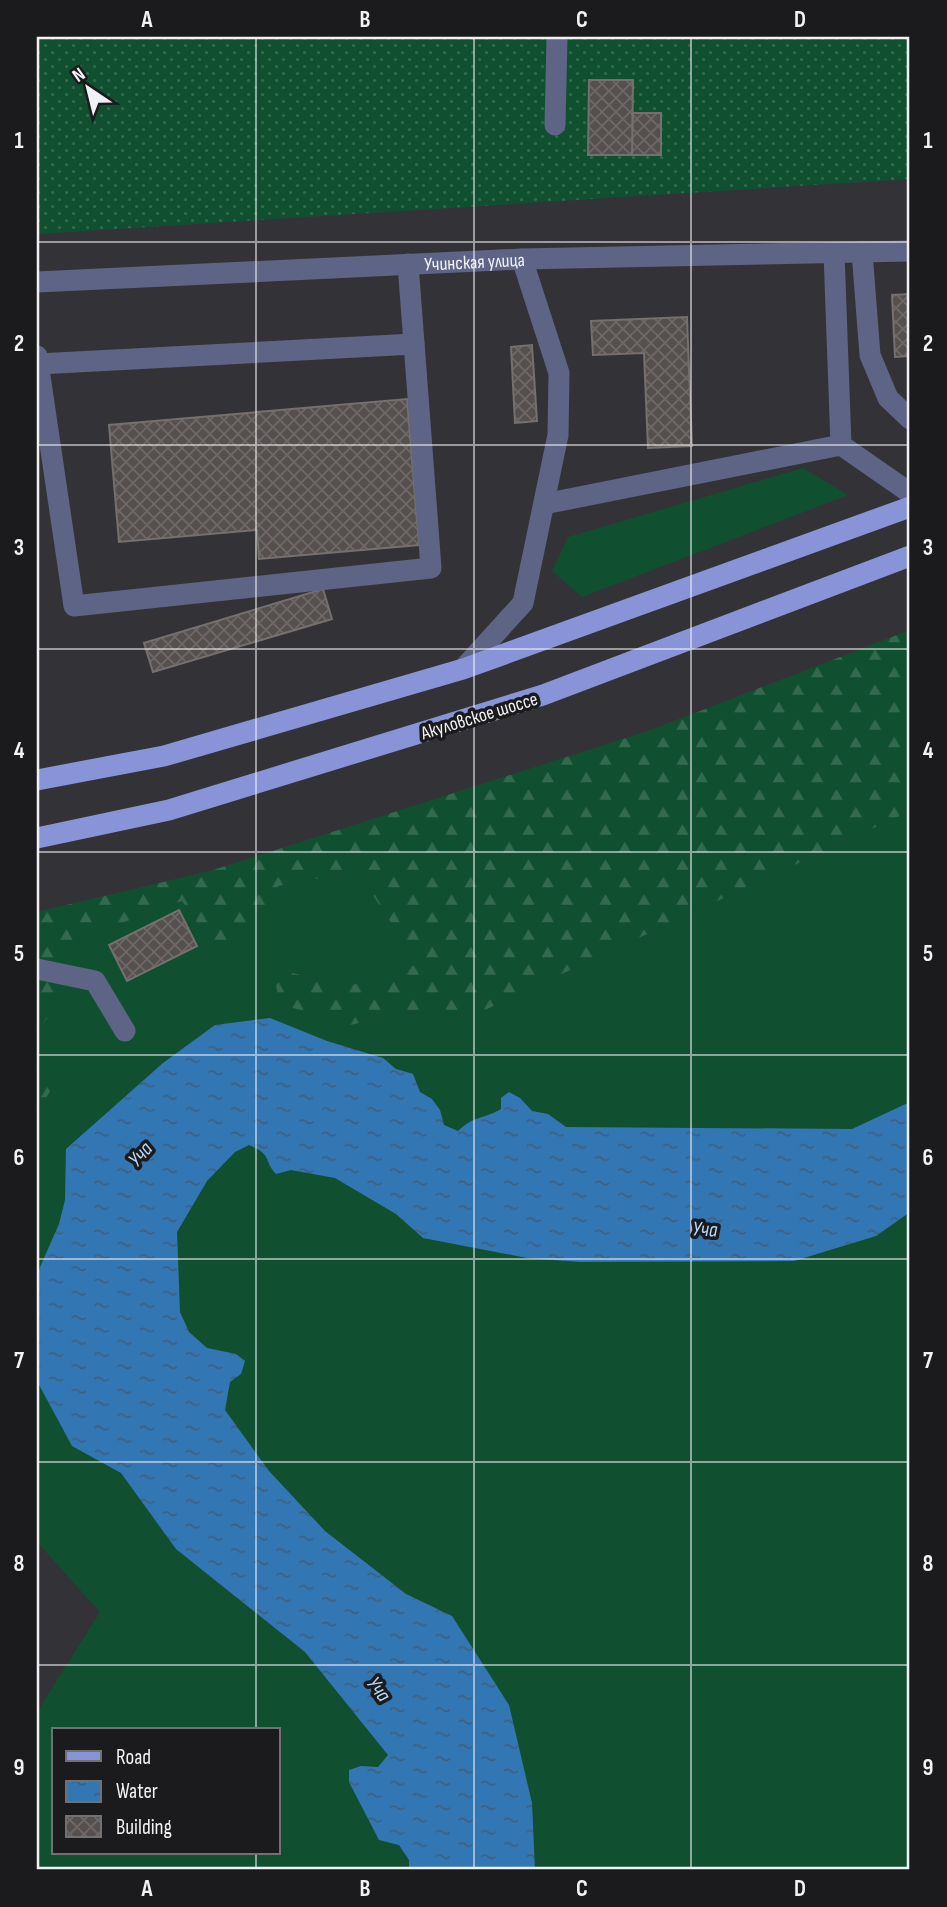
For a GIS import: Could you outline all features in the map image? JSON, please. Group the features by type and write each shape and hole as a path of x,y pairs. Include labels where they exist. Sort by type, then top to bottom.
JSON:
{"main road":[{"path":"37,780 164,756 463,669 910,507"},
{"name":"Акуловское шоссе","path":"37,838 169,810 543,695 910,556"}],"street":[{"path":"555,125 557,37"},
{"name":"Учинская улица","path":"37,282 522,259 910,251"},
{"path":"862,252 870,355 888,398 910,419"},
{"path":"834,253 841,444"},
{"path":"463,669 523,603 558,435 559,373 522,259"},
{"path":"408,264 414,344 430,568 74,606 37,360 414,344"},
{"path":"544,504 841,444 910,493"},
{"path":"37,969 95,981 125,1031"}],"green space":[{"path":"37,37 910,37 910,179 37,234"},
{"path":"803,468 848,495 582,597 552,571 568,537"},
{"path":"910,630 910,811 470,1017 407,1012 346,1026 279,1003 276,985 288,972 349,986 418,964 357,871 278,886 250,944 213,945 182,901 100,931 46,962 57,1005 37,1032 37,912 210,871 651,730"},
{"path":"910,811 910,1870 37,1870 37,1712 100,1612 37,1542 37,1112 51,1090 37,1060 37,1032 57,1005 45,962 100,931 182,901 213,945 278,886 357,871 418,964 349,986 288,972 346,1026 407,1012 470,1017"},
{"path":"37,1060 51,1090 37,1112"}],"water":[{"name":"Уча","path":"270,1018 327,1041 383,1058 396,1069 413,1074 420,1092 432,1099 440,1110 444,1125 458,1131 469,1123 501,1109 501,1098 509,1092 520,1098 532,1111 548,1114 566,1127 852,1129 910,1102 910,1212 876,1236 794,1261 580,1262 527,1258 423,1238 396,1214 335,1178 291,1170 276,1174 265,1155 249,1145 235,1152 207,1181 177,1232 180,1312 189,1332 207,1348 236,1354 245,1361 241,1374 230,1382 225,1410 269,1471 325,1531 406,1594 452,1616 509,1705 532,1803 535,1870 409,1870 409,1860 399,1845 379,1840 349,1782 349,1770 361,1766 378,1767 388,1755 305,1652 176,1549 121,1473 72,1446 37,1381 37,1274 59,1224 65,1200 66,1149 163,1063 215,1025"}],"building":[{"path":"589,80 633,80 632,155 588,155"},
{"path":"633,113 661,113 661,155 632,155"},
{"path":"910,294 910,356 895,357 892,295"},
{"path":"687,317 692,446 648,448 644,353 593,355 591,321"},
{"path":"532,345 537,421 515,423 511,347"},
{"path":"407,399 419,545 259,559 257,530 119,542 109,425"},
{"path":"323,589 332,619 153,672 144,643"},
{"path":"179,910 197,946 127,981 109,945"}]}
